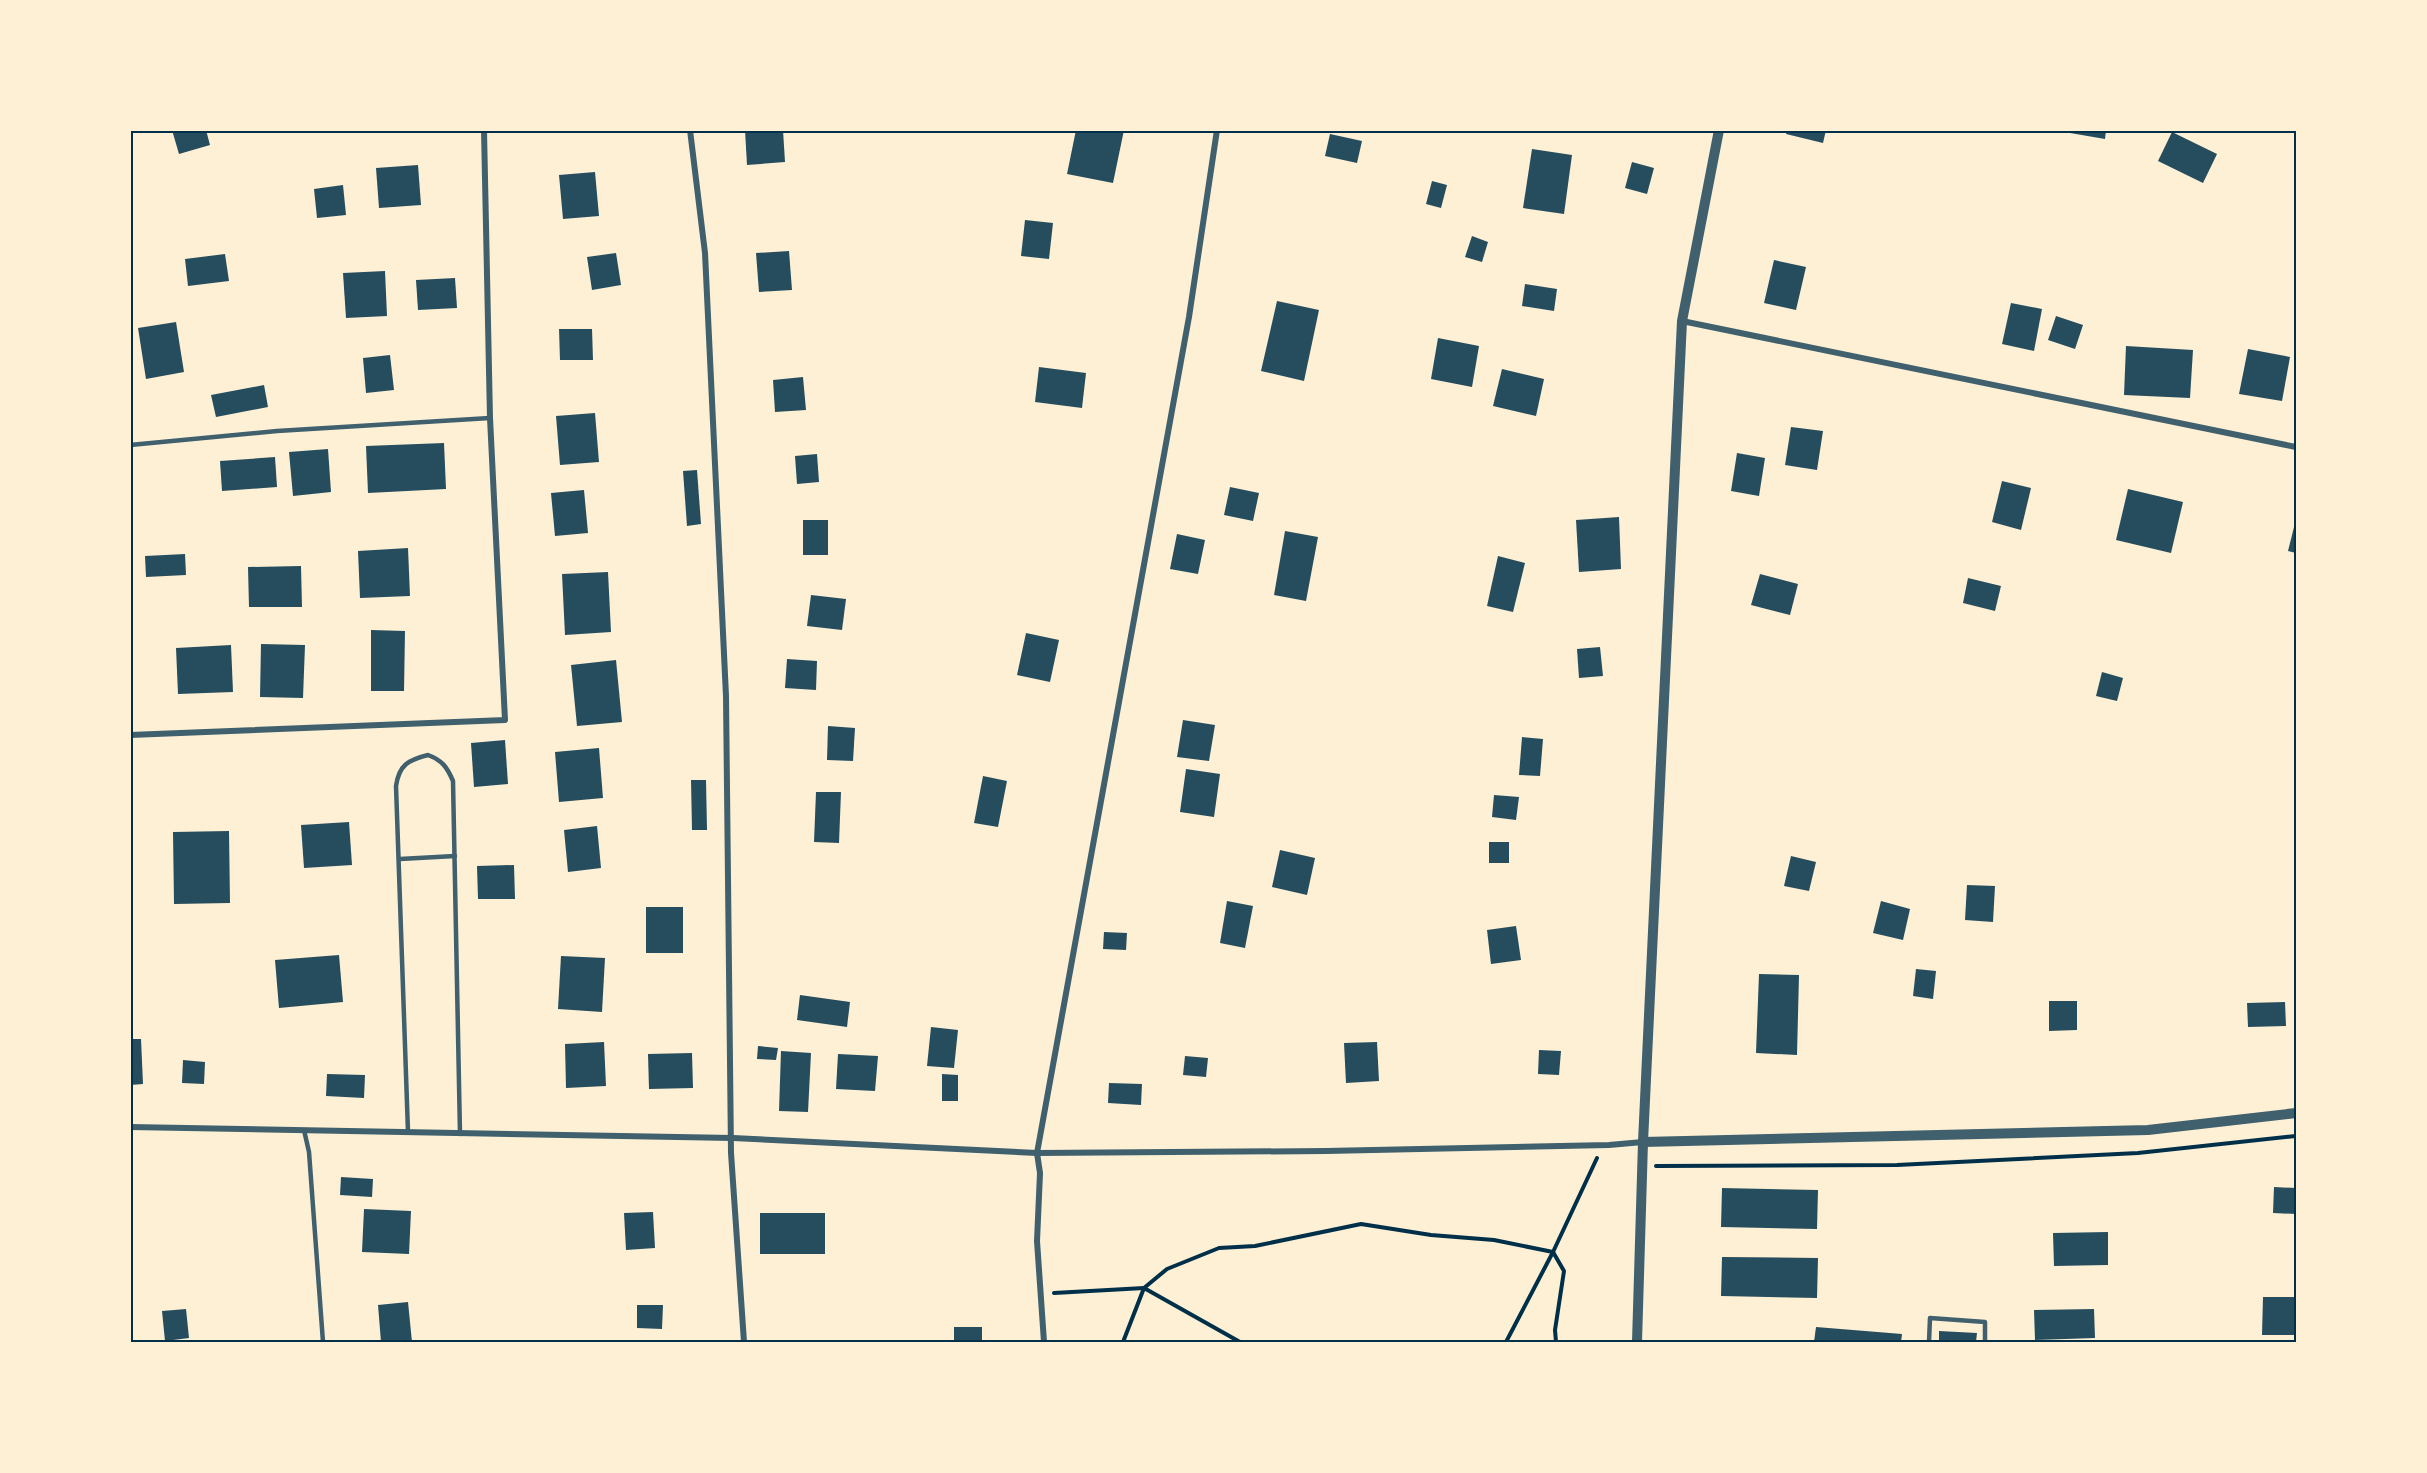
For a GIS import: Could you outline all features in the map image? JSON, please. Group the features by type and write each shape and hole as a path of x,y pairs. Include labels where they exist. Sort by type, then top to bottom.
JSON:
{"street":[{"path":"130,735 505,720 490,418 484,130"},
{"path":"690,130 705,253 726,696 731,1154 744,1342"},
{"path":"1044,1342 1037,1241 1040,1173 1037,1153 1189,316 1217,130"},
{"path":"1637,1342 1643,1142 1682,321 1719,130"},
{"path":"1682,321 2296,447"},
{"path":"130,1127 732,1138 1037,1153 1326,1151 2148,1130 2296,1113"}],"lane":[{"path":"130,445 277,431 490,418"},
{"path":"408,1132 396,786 398,772 415,758 428,755 439,759 446,766 453,781 460,1134"},
{"path":"400,859 455,856"},
{"path":"304,1130 309,1152 323,1342"},
{"path":"1929,1342 1930,1318 1985,1322 1985,1342"}],"path":[{"path":"1642,1166 1908,1165 2138,1153 2296,1136"},
{"path":"1506,1342 1553,1252 1599,1155 1609,1145"},
{"path":"1123,1342 1144,1288 1167,1269 1219,1248 1255,1246 1361,1224 1431,1235 1494,1239 1553,1252 1564,1271 1555,1330 1556,1342"},
{"path":"1049,1293 1144,1288 1240,1342"}],"building":[{"path":"172,130 206,130 210,145 179,154"},
{"path":"745,130 783,130 785,162 747,165"},
{"path":"1076,130 1124,130 1113,183 1067,174"},
{"path":"1787,130 1826,130 1823,143 1786,134"},
{"path":"2070,130 2106,130 2105,139 2070,133"},
{"path":"2172,132 2217,154 2203,183 2158,161"},
{"path":"1330,134 1362,141 1357,163 1325,156"},
{"path":"1532,149 1572,155 1564,214 1523,208"},
{"path":"1632,162 1654,168 1647,194 1625,188"},
{"path":"418,165 421,205 379,208 376,168"},
{"path":"595,172 599,216 563,219 559,175"},
{"path":"1432,181 1447,185 1441,208 1426,204"},
{"path":"343,185 346,215 317,218 314,189"},
{"path":"1025,220 1053,223 1049,259 1021,256"},
{"path":"1472,236 1488,242 1482,262 1465,257"},
{"path":"789,251 792,290 759,292 756,253"},
{"path":"616,253 621,285 592,290 587,257"},
{"path":"225,254 229,281 188,286 185,259"},
{"path":"1774,260 1806,267 1796,310 1764,303"},
{"path":"385,271 387,316 346,318 343,273"},
{"path":"455,278 457,308 418,310 416,280"},
{"path":"1525,284 1557,289 1554,311 1522,306"},
{"path":"1277,301 1319,310 1304,381 1261,371"},
{"path":"2011,303 2042,309 2034,351 2002,344"},
{"path":"2056,316 2083,325 2075,349 2048,340"},
{"path":"176,322 184,372 146,379 138,328"},
{"path":"559,329 592,329 593,360 560,360"},
{"path":"1438,338 1479,346 1472,387 1431,379"},
{"path":"2126,346 2193,350 2190,398 2124,395"},
{"path":"2248,349 2290,357 2282,401 2239,394"},
{"path":"390,355 394,390 366,393 363,358"},
{"path":"1039,367 1086,373 1082,408 1035,402"},
{"path":"1502,369 1544,379 1536,416 1493,406"},
{"path":"803,377 806,410 775,412 773,380"},
{"path":"264,385 268,407 216,417 211,395"},
{"path":"595,413 599,462 560,465 556,416"},
{"path":"1791,427 1823,431 1817,470 1785,465"},
{"path":"444,443 446,489 368,493 366,446"},
{"path":"328,449 331,492 293,496 289,452"},
{"path":"1737,453 1765,458 1759,496 1731,491"},
{"path":"817,454 819,482 797,484 795,456"},
{"path":"275,457 277,487 222,491 220,461"},
{"path":"697,470 701,524 687,526 683,471"},
{"path":"2002,481 2031,488 2021,530 1992,522"},
{"path":"1230,487 1259,493 1253,521 1224,515"},
{"path":"2128,489 2183,502 2171,553 2116,540"},
{"path":"584,490 588,533 555,536 551,493"},
{"path":"1619,517 1621,569 1579,572 1576,520"},
{"path":"2296,519 2296,553 2288,551"},
{"path":"803,520 828,520 828,555 803,555"},
{"path":"1285,531 1318,537 1306,601 1274,595"},
{"path":"1177,534 1205,540 1198,574 1170,569"},
{"path":"408,548 410,596 360,598 358,551"},
{"path":"185,554 186,575 146,577 145,556"},
{"path":"1498,556 1525,563 1513,612 1487,606"},
{"path":"301,566 302,607 249,607 248,567"},
{"path":"608,572 611,632 565,635 562,574"},
{"path":"1760,574 1798,584 1790,615 1751,605"},
{"path":"1968,578 2001,586 1995,611 1963,603"},
{"path":"811,595 846,599 842,630 807,626"},
{"path":"371,630 405,631 404,691 371,691"},
{"path":"1026,633 1059,640 1050,682 1017,675"},
{"path":"261,644 305,645 303,698 260,697"},
{"path":"231,645 233,692 178,694 176,648"},
{"path":"1600,647 1603,676 1579,678 1577,649"},
{"path":"787,659 817,661 816,690 785,688"},
{"path":"616,660 622,722 577,726 571,665"},
{"path":"2102,672 2123,678 2117,701 2096,696"},
{"path":"1183,720 1215,725 1209,761 1177,757"},
{"path":"828,726 855,728 853,761 827,760"},
{"path":"1522,737 1543,739 1540,776 1519,775"},
{"path":"505,740 508,784 474,787 471,743"},
{"path":"599,748 603,798 559,802 555,752"},
{"path":"1186,769 1220,774 1214,817 1180,812"},
{"path":"983,776 1007,781 998,827 974,823"},
{"path":"691,780 706,780 707,830 692,830"},
{"path":"816,792 841,792 839,843 814,842"},
{"path":"1494,795 1519,797 1516,820 1492,817"},
{"path":"349,822 352,865 304,868 301,825"},
{"path":"597,826 601,868 568,872 564,830"},
{"path":"229,831 230,903 174,904 173,832"},
{"path":"1489,842 1509,842 1509,863 1489,863"},
{"path":"1280,850 1315,858 1307,895 1272,887"},
{"path":"1791,856 1816,862 1809,891 1784,886"},
{"path":"514,865 515,899 478,899 477,866"},
{"path":"1967,885 1995,886 1993,922 1965,920"},
{"path":"1227,901 1253,906 1245,948 1220,943"},
{"path":"1881,901 1910,909 1903,940 1873,933"},
{"path":"646,907 683,907 683,953 646,953"},
{"path":"1516,926 1521,960 1491,964 1487,930"},
{"path":"1104,932 1127,933 1126,950 1103,949"},
{"path":"339,955 343,1002 279,1008 275,960"},
{"path":"561,956 605,958 602,1012 558,1009"},
{"path":"1916,969 1936,971 1933,999 1913,996"},
{"path":"1759,974 1799,975 1797,1055 1756,1053"},
{"path":"800,995 850,1002 847,1027 797,1020"},
{"path":"2049,1001 2077,1001 2077,1030 2049,1031"},
{"path":"2285,1002 2286,1026 2248,1027 2247,1003"},
{"path":"931,1027 958,1030 954,1068 927,1066"},
{"path":"130,1039 141,1039 143,1084 130,1085"},
{"path":"604,1042 606,1086 566,1088 565,1044"},
{"path":"1377,1042 1379,1081 1346,1083 1344,1043"},
{"path":"758,1046 778,1048 776,1060 757,1059"},
{"path":"1539,1050 1561,1051 1559,1075 1538,1074"},
{"path":"781,1051 811,1053 808,1112 779,1111"},
{"path":"692,1053 693,1088 649,1089 648,1054"},
{"path":"838,1054 878,1056 875,1091 836,1089"},
{"path":"1185,1056 1208,1058 1206,1077 1183,1075"},
{"path":"183,1060 205,1062 204,1084 182,1083"},
{"path":"327,1074 365,1075 364,1098 326,1096"},
{"path":"942,1074 958,1075 958,1101 942,1101"},
{"path":"1109,1083 1142,1084 1141,1105 1108,1103"},
{"path":"341,1177 373,1179 372,1197 340,1195"},
{"path":"2274,1187 2296,1188 2296,1214 2273,1213"},
{"path":"1722,1188 1818,1190 1817,1229 1721,1227"},
{"path":"364,1209 411,1211 409,1254 362,1252"},
{"path":"653,1212 655,1248 626,1250 624,1213"},
{"path":"760,1213 825,1213 825,1254 760,1254"},
{"path":"2108,1232 2108,1265 2054,1266 2053,1233"},
{"path":"1722,1257 1818,1258 1817,1298 1721,1296"},
{"path":"2263,1297 2295,1297 2295,1335 2262,1335"},
{"path":"408,1302 412,1342 381,1342 378,1305"},
{"path":"637,1305 663,1305 662,1329 637,1328"},
{"path":"186,1309 189,1338 165,1341 162,1311"},
{"path":"2094,1309 2095,1338 2035,1340 2034,1310"},
{"path":"954,1327 982,1327 982,1342 954,1342"},
{"path":"1816,1327 1902,1334 1901,1342 1814,1342"},
{"path":"1939,1331 1977,1333 1976,1342 1939,1342"}]}
